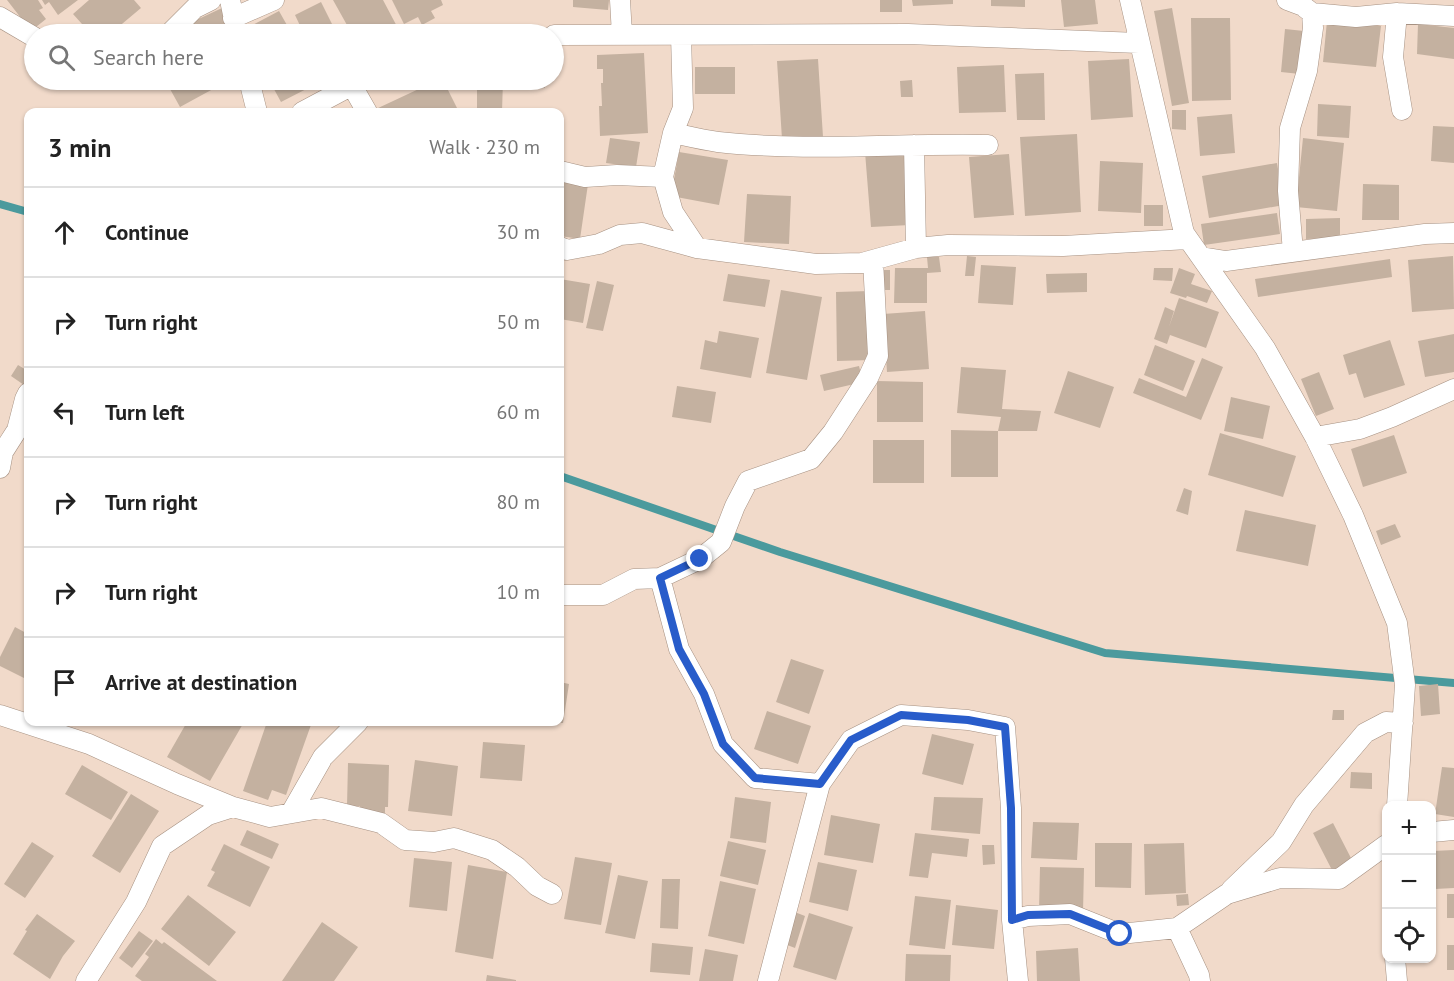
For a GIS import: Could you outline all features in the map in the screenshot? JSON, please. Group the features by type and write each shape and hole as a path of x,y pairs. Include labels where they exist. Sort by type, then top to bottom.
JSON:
{"street":[{"path":"179,24 195,8 211,0"},
{"path":"234,17 274,0"},
{"path":"620,0 622,35"},
{"path":"1130,0 1184,233 1265,348 1315,437 1353,515 1397,623 1405,685 1397,801"},
{"path":"1287,0 1303,6 1312,13 1356,17 1397,13 1454,16"},
{"path":"1293,252 1288,191 1290,128 1307,71 1313,28 1312,13"},
{"path":"1397,13 1393,57 1402,111"},
{"path":"0,16 24,31"},
{"path":"564,35 908,34 1139,43"},
{"path":"681,35 683,108 673,133 663,177 674,212 697,248"},
{"path":"252,90 256,108"},
{"path":"309,108 342,90"},
{"path":"360,90 366,108"},
{"path":"673,133 716,142 791,147 988,145"},
{"path":"914,145 916,248"},
{"path":"564,172 585,177 616,174 663,177"},
{"path":"564,249 599,244 620,235 642,233 697,248 816,264 862,263 916,248 1063,246 1188,238"},
{"path":"1201,257 1226,261 1425,234 1454,233"},
{"path":"564,595 603,595 634,579 660,578 700,559 721,542 748,481 811,459 833,432 868,378 878,356 873,260"},
{"path":"1315,437 1360,429 1454,389"},
{"path":"0,468 3,452 17,430 24,403"},
{"path":"660,578 679,649 704,694 723,744 755,778 820,784"},
{"path":"0,715 24,723"},
{"path":"768,981 820,784 851,740 901,715 968,720 1005,727 1011,808 1012,920 1018,981"},
{"path":"1012,920 1028,915 1070,914 1120,934 1176,928 1227,894 1281,842 1304,805 1365,732 1386,722 1403,723"},
{"path":"34,726 89,744 233,807 270,817 321,808 381,823 405,840 434,842 454,838 492,850 517,867 537,886 552,894"},
{"path":"291,813 323,757 354,726"},
{"path":"86,981 136,902 162,846 208,815 233,807"},
{"path":"1436,832 1454,830"},
{"path":"1227,894 1280,878 1339,879 1382,848"},
{"path":"1176,928 1200,981"},
{"path":"1395,963 1397,981"}],"building":[{"path":"7,0 38,0 43,8 39,10 46,19 40,24 26,24"},
{"path":"42,0 78,0 58,15 49,2 45,5"},
{"path":"89,0 134,0 141,8 122,24 82,24 73,14"},
{"path":"333,0 383,0 396,24 346,24"},
{"path":"392,0 441,0 443,5 431,11 435,18 422,24 418,17 404,24"},
{"path":"573,0 609,0 608,10 573,7"},
{"path":"880,0 902,0 902,12 880,12"},
{"path":"912,0 953,0 953,4 913,6"},
{"path":"991,0 1025,0 1025,7 991,6"},
{"path":"1061,0 1095,0 1098,24 1064,27"},
{"path":"321,2 332,24 299,24 295,15"},
{"path":"222,8 229,24 190,24"},
{"path":"1172,8 1189,103 1172,106 1154,11"},
{"path":"279,11 286,24 254,24"},
{"path":"1191,18 1230,18 1231,100 1192,101"},
{"path":"1327,21 1381,26 1376,67 1323,62"},
{"path":"1418,24 1454,28 1454,59 1417,54"},
{"path":"1285,29 1304,31 1300,74 1281,72"},
{"path":"644,53 648,133 600,136 599,106 602,106 603,69 597,69 597,55"},
{"path":"818,59 823,137 782,139 777,61"},
{"path":"1129,59 1133,117 1091,120 1088,61"},
{"path":"1004,65 1006,112 959,113 957,67"},
{"path":"695,67 735,67 735,94 695,94"},
{"path":"1044,73 1045,120 1017,120 1015,74"},
{"path":"912,80 913,97 901,97 900,81"},
{"path":"171,90 211,90 180,107"},
{"path":"274,90 304,90 281,102"},
{"path":"417,90 448,90 457,108 378,108"},
{"path":"477,90 503,90 502,108 477,108"},
{"path":"1318,104 1351,106 1349,138 1317,136"},
{"path":"1172,110 1186,110 1186,130 1172,129"},
{"path":"1232,114 1235,153 1200,156 1197,117"},
{"path":"1433,126 1454,127 1454,163 1431,161"},
{"path":"1077,134 1081,212 1025,216 1020,137"},
{"path":"610,138 640,142 636,167 606,163"},
{"path":"1303,138 1344,143 1337,211 1296,207"},
{"path":"904,149 910,225 871,227 865,152"},
{"path":"679,152 728,160 719,205 671,196"},
{"path":"1009,154 1014,215 974,218 969,157"},
{"path":"1100,161 1143,163 1141,213 1098,211"},
{"path":"1277,163 1284,205 1209,218 1202,176"},
{"path":"564,181 588,184 580,239 564,237"},
{"path":"1363,184 1399,185 1399,220 1362,220"},
{"path":"747,194 791,196 789,244 744,242"},
{"path":"1144,205 1163,205 1163,226 1144,226"},
{"path":"1277,213 1280,234 1204,245 1201,224"},
{"path":"1340,218 1340,238 1306,239 1306,219"},
{"path":"967,256 976,257 974,276 965,276"},
{"path":"1453,256 1454,309 1412,312 1408,260"},
{"path":"927,257 939,257 941,272 927,273 927,303 894,303 895,268 928,268"},
{"path":"1390,259 1392,277 1258,297 1255,279"},
{"path":"981,265 1016,267 1013,305 978,303"},
{"path":"1154,268 1173,268 1172,281 1153,280"},
{"path":"1179,268 1195,274 1191,284 1212,291 1207,303 1170,293"},
{"path":"877,270 890,270 890,290 877,290"},
{"path":"1087,273 1087,292 1047,293 1046,274"},
{"path":"728,274 770,280 765,307 723,301"},
{"path":"564,280 590,284 583,323 564,320"},
{"path":"597,281 614,285 603,331 586,328"},
{"path":"781,290 822,297 807,380 766,373"},
{"path":"870,291 871,360 837,361 836,292"},
{"path":"1179,298 1219,312 1206,348 1170,335 1167,344 1154,339 1165,307 1174,311 1169,327"},
{"path":"925,311 929,369 887,372 883,314"},
{"path":"719,331 759,338 751,378 700,369 705,340 717,343"},
{"path":"1454,334 1454,372 1425,377 1418,341"},
{"path":"1390,340 1405,385 1364,398 1356,373 1349,375 1343,355"},
{"path":"1155,345 1195,361 1183,391 1144,375"},
{"path":"1202,358 1223,367 1201,420 1133,393 1139,378 1186,397"},
{"path":"18,365 24,369 24,385 11,376"},
{"path":"859,366 863,382 824,391 820,375"},
{"path":"961,367 1006,370 1002,409 1041,411 1037,431 998,431 1001,417 957,413"},
{"path":"1068,371 1114,387 1100,428 1054,413"},
{"path":"1319,372 1334,409 1316,416 1301,379"},
{"path":"877,381 923,382 923,422 877,422"},
{"path":"677,386 716,392 711,423 672,417"},
{"path":"1231,397 1270,406 1263,439 1224,431"},
{"path":"951,430 998,431 998,477 951,477"},
{"path":"1220,433 1296,456 1283,497 1208,475"},
{"path":"1394,435 1407,473 1363,487 1351,449"},
{"path":"873,440 924,440 924,483 873,483"},
{"path":"1184,488 1192,491 1188,515 1176,511"},
{"path":"1245,510 1316,525 1308,566 1236,551"},
{"path":"1395,524 1401,537 1381,545 1376,531"},
{"path":"15,627 24,632 24,678 0,666 0,657"},
{"path":"791,659 824,670 809,714 776,702"},
{"path":"564,683 569,684 564,716"},
{"path":"1438,684 1440,714 1421,716 1419,686"},
{"path":"1333,710 1344,710 1344,720 1332,720"},
{"path":"767,711 811,726 798,764 754,749"},
{"path":"185,726 242,726 210,781 167,757"},
{"path":"266,726 311,726 286,795 272,790 268,800 243,791"},
{"path":"932,734 974,744 963,785 922,774"},
{"path":"483,742 525,745 522,781 480,778"},
{"path":"415,760 458,766 452,816 408,811"},
{"path":"348,763 389,765 388,807 385,807 385,814 359,813 360,806 347,806"},
{"path":"82,765 128,792 111,820 65,794"},
{"path":"1442,767 1454,768 1454,817 1436,814"},
{"path":"1351,772 1372,773 1372,789 1350,788"},
{"path":"131,794 159,811 120,873 92,856"},
{"path":"735,797 771,802 766,843 730,838"},
{"path":"934,797 983,798 980,834 931,830"},
{"path":"831,815 880,824 873,863 824,855"},
{"path":"1033,822 1079,823 1077,860 1031,858"},
{"path":"1333,823 1353,862 1333,872 1313,833"},
{"path":"247,830 279,844 272,859 240,845"},
{"path":"915,833 969,839 967,857 932,853 928,878 909,876"},
{"path":"728,841 766,850 758,885 720,876"},
{"path":"32,842 54,856 25,898 4,884"},
{"path":"1095,843 1132,843 1131,888 1095,887"},
{"path":"1184,843 1186,893 1145,895 1144,844"},
{"path":"224,844 270,867 250,907 207,886 215,872 211,870"},
{"path":"982,845 994,845 995,864 983,865"},
{"path":"1454,850 1454,888 1436,889 1436,851"},
{"path":"575,857 612,863 601,925 564,919"},
{"path":"414,858 452,862 447,911 409,907"},
{"path":"818,862 857,870 848,911 809,902"},
{"path":"468,865 507,872 493,959 455,952"},
{"path":"1040,867 1084,868 1083,912 1039,911"},
{"path":"618,875 648,881 635,939 605,933"},
{"path":"662,879 680,879 678,929 660,928"},
{"path":"720,881 756,889 744,944 708,936"},
{"path":"1188,894 1189,905 1177,906 1176,895"},
{"path":"1447,894 1454,894 1454,918 1447,918"},
{"path":"188,895 236,932 209,966 161,929"},
{"path":"915,896 951,900 945,949 909,945"},
{"path":"956,905 998,910 994,949 952,945"},
{"path":"792,911 805,916 795,948 782,943"},
{"path":"809,913 853,927 836,980 793,967"},
{"path":"37,914 75,941 50,979 13,954 27,931 25,930"},
{"path":"322,922 358,947 334,981 282,981"},
{"path":"139,931 153,941 132,968 119,958"},
{"path":"156,939 162,944 164,942 217,981 142,981 135,976 149,957 145,954"},
{"path":"652,943 693,947 690,975 650,972"},
{"path":"1447,945 1454,945 1454,970 1447,970"},
{"path":"1078,948 1080,981 1037,981 1036,951"},
{"path":"705,949 738,955 733,981 699,981"},
{"path":"906,954 951,955 950,981 905,981"},
{"path":"487,975 516,980 516,981 486,981"}],"waterway":[{"path":"0,204 24,211"},
{"path":"564,477 780,552 1105,653 1454,683"}],"route":[{"path":"700,559 660,578 679,649 704,694 723,744 755,778 820,784 851,740 901,715 968,720 1005,727 1011,808 1012,920 1028,915 1070,914 1120,934"}]}
